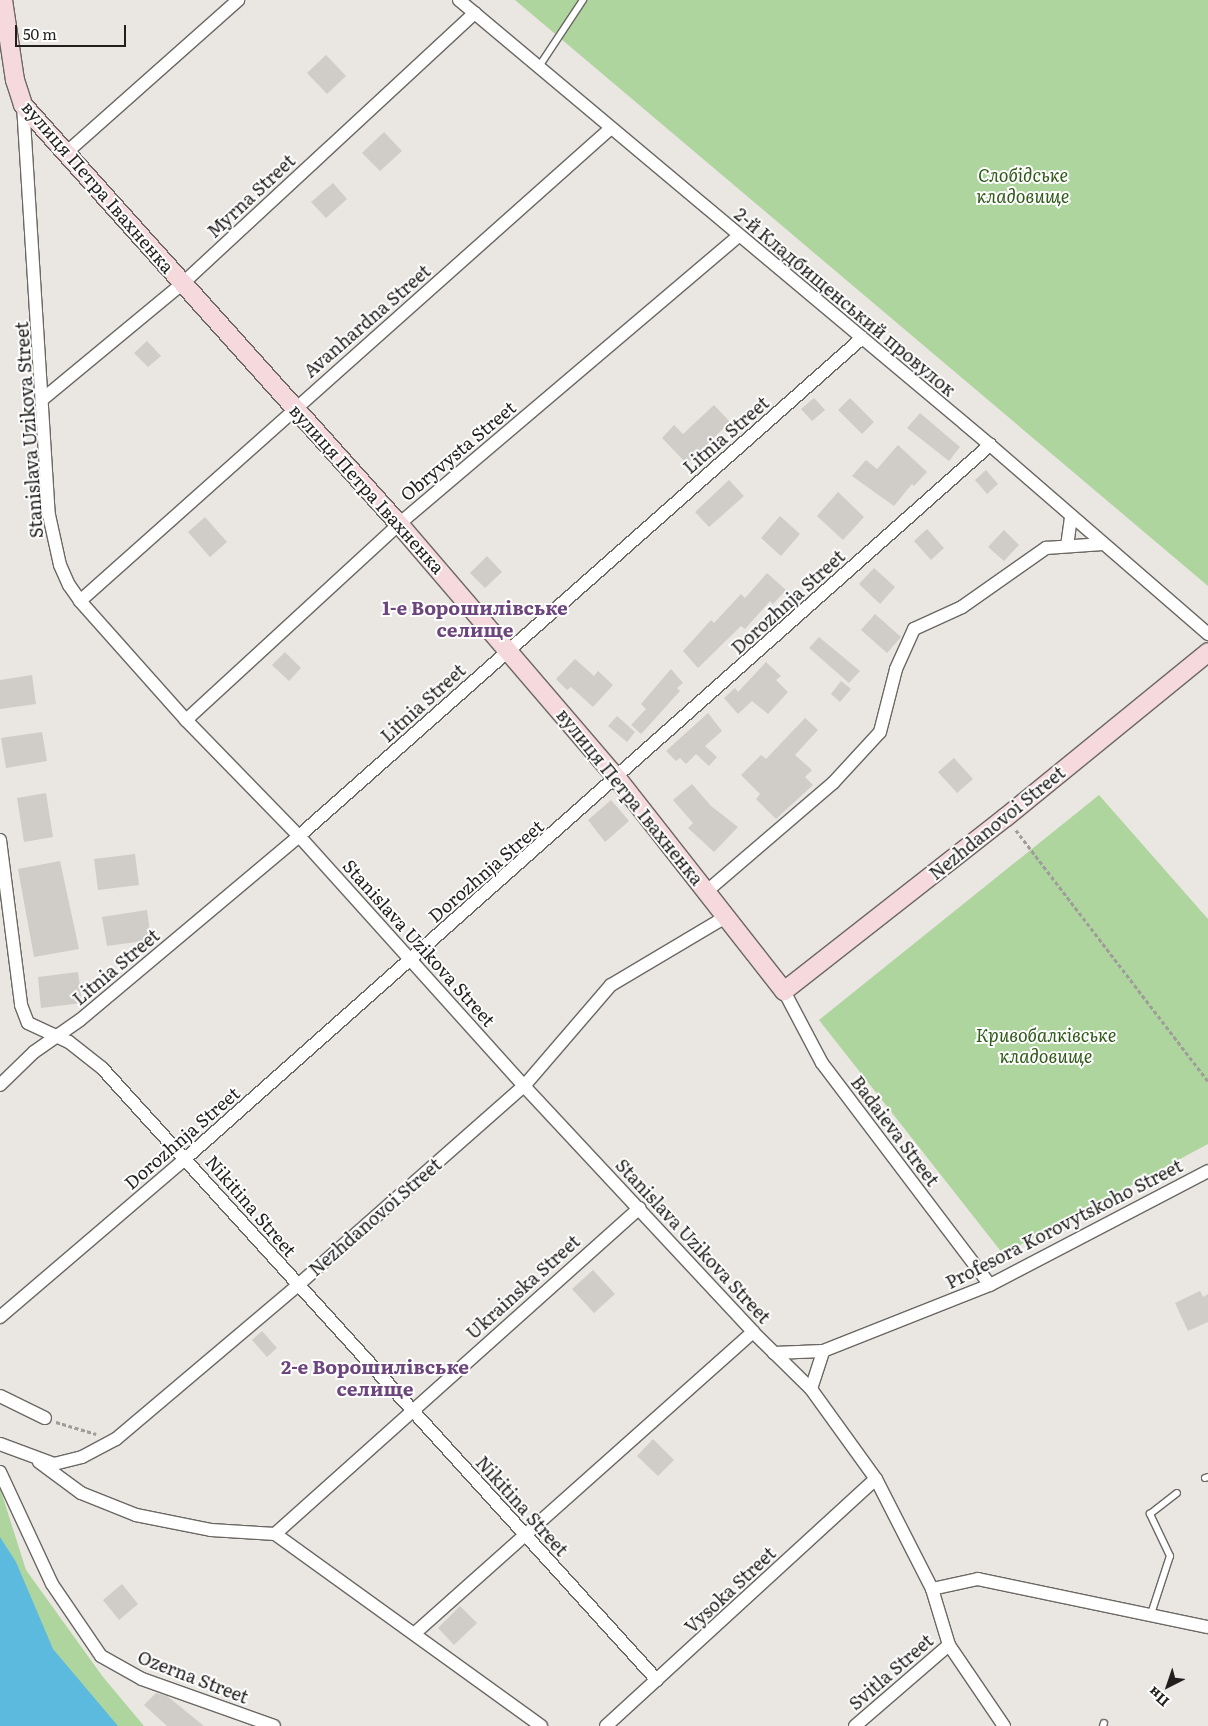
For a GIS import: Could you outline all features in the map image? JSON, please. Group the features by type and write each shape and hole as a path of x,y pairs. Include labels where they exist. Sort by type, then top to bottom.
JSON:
{"street":[{"name":"вулиця Петра Івахненка","path":"3,0 15,80 24,104 182,284 399,524 617,778 784,991"},
{"path":"67,152 238,0"},
{"name":"2-й Кладбищенський провулок","path":"459,0 990,446 1208,634"},
{"name":"Myrna Street","path":"44,398 182,284 475,14"},
{"name":"Stanislava Uzikova Street","path":"24,104 53,539 60,565 80,602 186,720 299,836 524,1086 753,1332 811,1390 876,1479 932,1589 950,1645 1004,1726"},
{"name":"Avanhardna Street","path":"80,602 294,408 611,128"},
{"name":"Obryvysta Street","path":"186,720 399,524 738,236"},
{"name":"Litnia Street","path":"0,1085 34,1052 80,1020 299,836 862,338"},
{"name":"Dorozhnja Street","path":"0,1317 186,1158 990,446"},
{"path":"1067,546 1071,516"},
{"path":"707,891 833,784 880,732 896,669 914,628 962,606 1046,548 1103,544"},
{"name":"Nezhdanovoi Street","path":"784,991 1006,817 1208,652"},
{"name":"Nikitina Street","path":"0,840 24,1016 35,1028 56,1036 80,1049 102,1068 186,1158 298,1286 412,1409 524,1535 658,1680"},
{"name":"Nezhdanovoi Street","path":"0,1444 54,1464 82,1457 116,1439 298,1286 524,1086 611,984 726,916"},
{"name":"Badaieva Street","path":"784,991 822,1063 990,1284"},
{"name":"Profesora Korovytskoho Street","path":"774,1353 823,1350 990,1284 1208,1171"},
{"name":"Ukrainska Street","path":"275,1534 412,1409 639,1208"},
{"path":"415,1633 753,1332"},
{"path":"811,1390 823,1350"},
{"path":"0,1396 46,1418"},
{"path":"33,1457 81,1493 136,1515 211,1530 275,1534 415,1633 541,1726"},
{"name":"Ozerna Street","path":"0,1472 52,1584 102,1656 142,1679 274,1726"},
{"name":"Vysoka Street","path":"606,1726 876,1479"},
{"path":"932,1589 978,1579 1208,1627"},
{"name":"Svitla Street","path":"855,1726 950,1645"}],"lane":[{"path":"538,68 583,0"},
{"path":"1151,1614 1170,1556 1150,1514 1177,1493"}],"path":[{"path":"1006,817 1208,1081"},
{"path":"46,1418 76,1430 116,1439"}],"green space":[{"name":"Слобідське кладовище","path":"515,0 1208,0 1208,586"},
{"name":"Кривобалківське кладовище","path":"1099,795 1208,919 1208,1144 1003,1254 819,1020"},
{"path":"0,1488 26,1570 103,1677 144,1726 0,1726"}],"water":[{"path":"0,1537 16,1562 53,1649 118,1726 0,1726"}],"building":[{"path":"326,55 346,76 327,94 307,73"},
{"path":"384,132 402,151 380,171 362,153"},
{"path":"333,183 347,199 326,218 311,202"},
{"path":"147,341 161,356 148,367 134,353"},
{"path":"814,398 825,410 812,421 801,409"},
{"path":"850,398 874,422 862,434 838,410"},
{"path":"714,405 730,422 687,464 662,438 674,425 683,434"},
{"path":"920,413 960,447 949,461 907,428"},
{"path":"898,445 927,472 914,486 912,484 894,506 852,476 866,460 877,469"},
{"path":"986,470 998,484 987,494 975,480"},
{"path":"729,480 744,496 709,527 695,512"},
{"path":"838,492 864,517 843,540 817,516"},
{"path":"780,516 800,534 781,556 761,538"},
{"path":"205,517 227,542 210,557 188,532"},
{"path":"927,529 944,548 931,560 914,541"},
{"path":"1004,530 1019,545 1004,561 988,547"},
{"path":"487,556 502,572 485,588 470,573"},
{"path":"874,568 895,587 880,604 859,584"},
{"path":"767,573 786,590 773,604 770,601 745,629 741,626 698,668 683,651 711,620 714,623 741,594 745,598"},
{"path":"875,614 901,637 887,653 861,630"},
{"path":"819,637 860,671 849,683 809,648"},
{"path":"285,652 301,668 289,681 272,665"},
{"path":"575,659 594,676 598,671 613,685 593,707 571,687 567,690 556,679"},
{"path":"766,662 781,676 776,680 788,692 768,714 752,701 738,714 724,698 735,688 738,692"},
{"path":"671,669 683,683 677,688 680,691 641,734 631,725 646,709 641,704"},
{"path":"32,675 36,704 0,709 0,680"},
{"path":"841,681 851,689 840,702 831,694"},
{"path":"708,713 722,731 705,746 717,757 709,766 696,754 686,764 680,758 676,761 666,751"},
{"path":"617,716 635,732 627,742 608,726"},
{"path":"805,718 818,730 795,755 812,770 805,777 813,785 776,819 756,799 760,794 741,775 761,755 766,759"},
{"path":"42,732 47,761 6,768 1,738"},
{"path":"954,758 973,779 957,793 938,772"},
{"path":"692,784 711,806 738,827 714,852 688,828 693,823 673,800"},
{"path":"46,793 53,837 24,842 17,798"},
{"path":"611,800 629,821 605,842 588,820"},
{"path":"135,854 139,885 98,890 94,859"},
{"path":"60,861 79,949 34,957 18,869"},
{"path":"147,910 151,940 107,946 102,917"},
{"path":"78,972 82,1003 41,1008 38,977"},
{"path":"593,1270 615,1294 594,1313 572,1289"},
{"path":"1200,1291 1203,1297 1208,1294 1208,1322 1188,1331 1175,1303"},
{"path":"262,1331 277,1348 267,1357 252,1340"},
{"path":"653,1439 674,1460 658,1476 637,1456"},
{"path":"122,1584 138,1604 119,1620 103,1600"},
{"path":"460,1606 477,1623 454,1645 438,1628"},
{"path":"156,1693 167,1696 204,1726 167,1726 144,1705"}],"district":[{"name":"1-е Ворошилівське селище","path":"475,619"},
{"name":"2-е Ворошилівське селище","path":"375,1378"}]}
